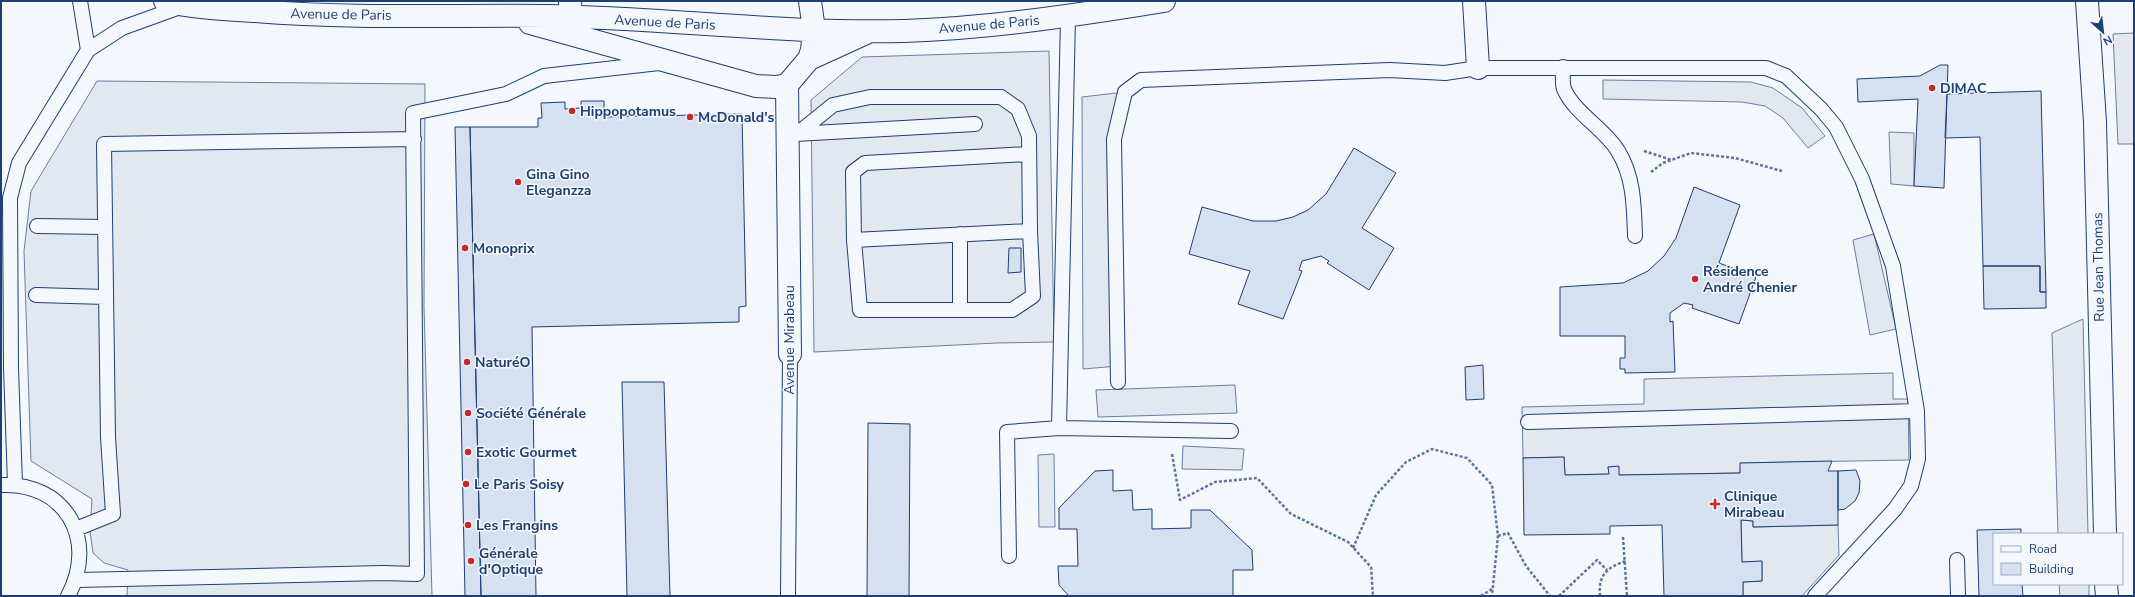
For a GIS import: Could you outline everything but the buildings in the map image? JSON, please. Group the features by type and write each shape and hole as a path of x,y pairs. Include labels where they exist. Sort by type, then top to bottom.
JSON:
{"main road":[{"path":"506,16 592,42 668,61 756,86 776,88 787,85 809,59 812,50 814,30 810,1"},
{"name":"Avenue de Paris","path":"175,3 296,15 506,16 571,9 814,30 903,31 988,26 1068,17 1164,1"},
{"path":"1474,1 1478,68"},
{"name":"Rue Jean Thomas","path":"2087,1 2095,122 2105,533"},
{"path":"809,59 871,30"},
{"name":"Avenue Mirabeau","path":"787,85 792,134 790,354"},
{"path":"2106,585 2107,596"}],"lane":[{"path":"80,1 88,50"},
{"path":"68,596 77,580 80,563 80,546 76,529 66,512 52,498 34,489 8,484 11,368 10,198 19,163 88,50 122,28 175,3"},
{"path":"1059,428 1068,17"},
{"path":"77,580 383,572 418,574 413,113 506,94 544,76 668,61"},
{"path":"1118,382 1114,139 1125,92 1141,80 1390,70 1445,73 1478,68 1766,68 1786,76 1805,92 1836,127 1862,179 1893,266 1917,411 1918,459 1912,486 1895,509 1816,596"},
{"path":"1563,68 1564,87 1570,98 1604,132 1618,150 1628,169 1632,186 1635,236"},
{"path":"792,134 833,105 870,97 1001,97 1018,108 1029,136 1028,154 1033,296 1012,310 860,310 854,240 853,172 865,163 1028,154"},
{"path":"792,134 975,124"},
{"path":"76,529 113,514 108,438 104,144 414,139"},
{"path":"37,226 105,227"},
{"path":"854,240 1030,231"},
{"path":"960,234 960,310"},
{"path":"36,295 106,297"},
{"name":"Avenue Mirabeau","path":"788,596 790,354"},
{"path":"1528,422 1917,411"},
{"path":"1009,556 1007,432 1059,428 1231,431"},
{"path":"1957,560 1958,596"}],"path":[{"path":"1632,186 1663,163 1691,153 1735,158 1782,171"},
{"path":"1168,430 1180,500 1215,482 1256,478 1291,514 1348,542 1371,567 1373,596"},
{"path":"1353,548 1376,495 1406,462 1432,449 1467,458 1492,485 1498,536 1492,596"},
{"path":"1498,536 1508,533 1526,566 1550,596"},
{"path":"1623,537 1626,561 1627,596"},
{"path":"1559,596 1597,560 1607,570"},
{"path":"1600,596 1601,580 1607,570 1613,565 1626,561"},
{"path":"1481,596 1492,589"}],"shaded area":[{"path":"2134,33 2134,144 2118,144 2113,34"},
{"path":"1049,51 1054,342 997,343 814,352 811,100 862,57"},
{"path":"1603,80 1751,82 1773,88 1802,108 1825,136 1808,148 1783,118 1765,106 1742,102 1603,99"},
{"path":"97,81 425,84 424,306 432,596 127,596 128,570 104,563 93,553 90,531 92,499 31,461 24,251 31,191"},
{"path":"1125,92 1114,139 1118,366 1083,369 1082,97"},
{"path":"1889,132 1914,133 1914,186 1891,184"},
{"path":"1874,234 1896,329 1870,335 1853,240"},
{"path":"2083,319 2088,533 2058,533 2052,333"},
{"path":"1893,373 1893,399 1908,399 1909,460 1741,463 1740,473 1619,475 1618,467 1608,467 1609,474 1565,475 1564,457 1523,458 1522,407 1644,404 1644,379"},
{"path":"1235,385 1237,413 1098,417 1096,390"},
{"path":"1183,446 1244,449 1242,470 1182,469"},
{"path":"1054,454 1055,527 1039,527 1038,455"},
{"path":"1741,520 1753,521 1753,527 1838,525 1839,555 1802,596 1743,596 1743,582 1762,581 1762,562 1742,562"},
{"path":"2059,585 2089,585 2089,596 2060,596"}],"place":[{"name":"DIMAC","path":"1932,88"},
{"name":"Hippopotamus","path":"572,111"},
{"name":"McDonald's","path":"690,117"},
{"name":"Gina Gino Eleganzza","path":"518,182"},
{"name":"Monoprix","path":"465,248"},
{"name":"Résidence André Chenier","path":"1695,279"},
{"name":"NaturéO","path":"467,362"},
{"name":"Société Générale","path":"468,413"},
{"name":"Exotic Gourmet","path":"468,452"},
{"name":"Le Paris Soisy","path":"466,484"},
{"name":"Clinique Mirabeau","path":"1715,504"},
{"name":"Les Frangins","path":"468,525"},
{"name":"Générale d'Optique","path":"471,561"}]}
